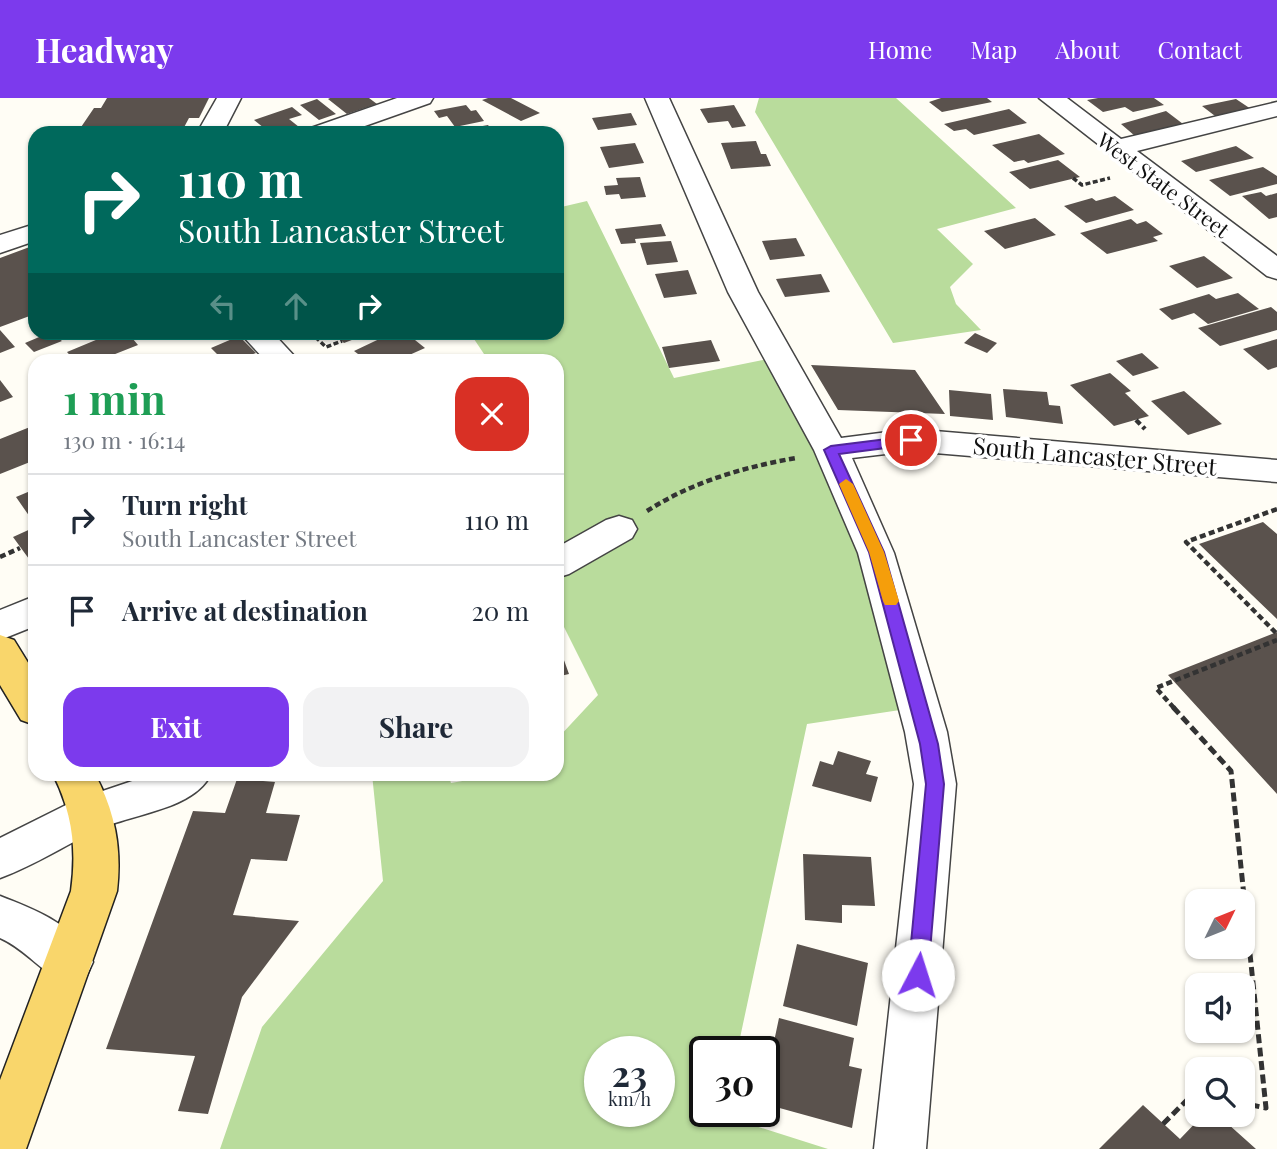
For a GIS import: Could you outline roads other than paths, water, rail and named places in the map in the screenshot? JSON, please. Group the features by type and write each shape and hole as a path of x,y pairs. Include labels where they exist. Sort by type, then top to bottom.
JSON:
{"main road":[{"path":"0,650 28,697"},
{"path":"0,1149 94,891 98,846 82,793"}],"street":[{"path":"214,126 229,98"},
{"path":"340,126 421,98"},
{"path":"657,98 817,454 876,552 926,732 935,784 900,1149"},
{"name":"West State Street","path":"1051,98 1277,270"},
{"path":"1117,148 1277,109"},
{"path":"0,244 28,234"},
{"path":"262,340 276,354"},
{"name":"South Lancaster Street","path":"817,454 911,440 1277,471"},
{"path":"564,560 619,529"},
{"path":"0,626 28,613"},
{"path":"0,859 82,793 153,794 177,781"},
{"path":"0,917 32,930 69,962"}]}
